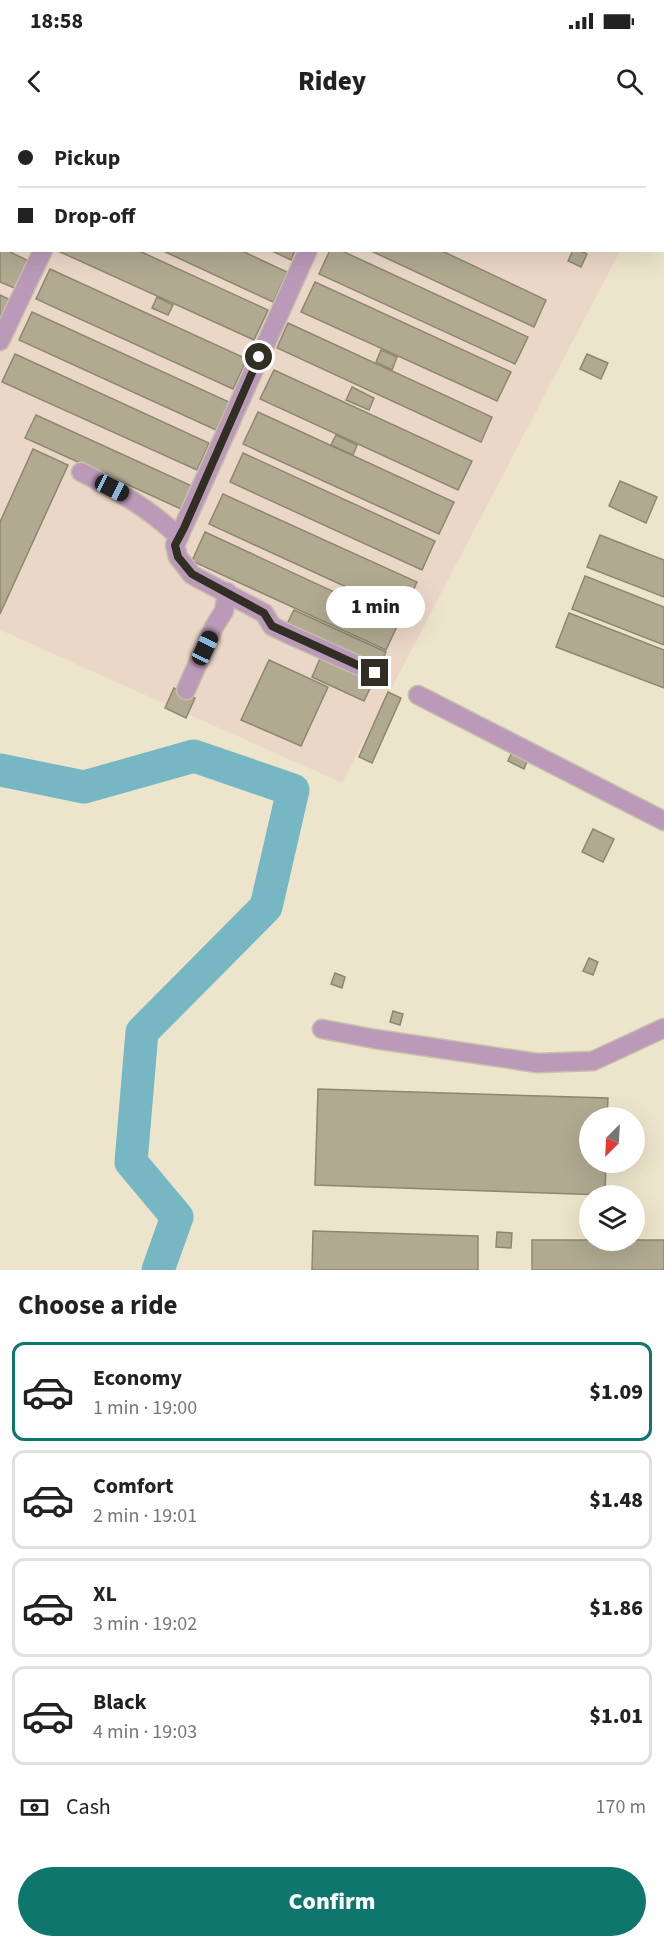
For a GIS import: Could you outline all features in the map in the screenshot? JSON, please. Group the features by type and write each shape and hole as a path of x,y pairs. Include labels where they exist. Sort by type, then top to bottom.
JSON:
{"lane":[{"path":"0,341 42,252"},
{"path":"307,252 175,545 178,557 192,574 264,613 272,626 375,673"},
{"path":"81,472 128,496 158,517 179,537"},
{"path":"186,690 214,627 224,611 226,592"},
{"path":"418,696 664,821"},
{"path":"322,1029 537,1063 593,1061 664,1028"}],"shaded area":[{"path":"0,252 619,252 342,783 0,630"}],"building":[{"path":"0,252 10,252 31,262 19,290 0,282"},
{"path":"60,252 141,252 268,310 254,340"},
{"path":"165,252 244,252 287,272 273,302"},
{"path":"274,252 294,252 291,260"},
{"path":"329,252 344,252 528,337 515,364 319,274"},
{"path":"373,252 444,252 546,300 534,327"},
{"path":"572,252 587,254 581,267 568,261"},
{"path":"50,269 247,359 233,389 36,299"},
{"path":"315,282 511,372 497,401 301,312"},
{"path":"0,295 13,301 0,330"},
{"path":"157,297 173,305 168,315 152,308"},
{"path":"32,312 229,402 216,430 19,340"},
{"path":"288,323 492,417 481,442 277,348"},
{"path":"381,350 397,357 392,370 376,362"},
{"path":"15,354 209,443 197,470 2,382"},
{"path":"587,354 608,363 601,379 580,369"},
{"path":"274,370 472,461 458,490 260,399"},
{"path":"352,387 374,398 369,410 346,400"},
{"path":"258,412 454,502 439,534 243,444"},
{"path":"36,415 192,486 181,509 25,438"},
{"path":"336,435 357,445 353,455 331,445"},
{"path":"33,449 68,465 0,614 0,522"},
{"path":"243,453 435,541 422,570 230,482"},
{"path":"620,481 657,497 646,523 609,506"},
{"path":"223,494 417,582 403,613 209,524"},
{"path":"205,532 399,622 386,650 192,561"},
{"path":"600,535 664,560 664,597 587,567"},
{"path":"585,576 664,607 664,645 572,609"},
{"path":"294,610 386,652 377,673 284,630"},
{"path":"569,613 664,650 664,688 556,647"},
{"path":"321,656 374,680 364,701 312,677"},
{"path":"269,660 328,687 301,746 241,720"},
{"path":"174,688 195,698 186,718 165,708"},
{"path":"388,692 401,698 372,763 359,757"},
{"path":"512,752 528,759 524,769 508,761"},
{"path":"593,829 614,839 603,862 582,852"},
{"path":"589,958 598,962 593,975 583,971"},
{"path":"335,973 345,977 342,988 331,984"},
{"path":"393,1011 403,1014 400,1025 390,1022"},
{"path":"318,1089 608,1098 608,1107 579,1107 579,1173 606,1173 605,1185 579,1185 579,1194 315,1185"},
{"path":"313,1231 478,1236 478,1270 312,1270"},
{"path":"497,1232 512,1233 511,1248 496,1247"},
{"path":"532,1240 579,1240 579,1251 645,1251 645,1240 664,1240 664,1270 532,1270"}],"waterway":[{"path":"0,770 84,787 194,756 293,790 266,907 142,1032 131,1162 177,1217 158,1270"}],"route":[{"path":"259,357 175,545 178,557 192,574 264,613 272,626 375,673"}]}
